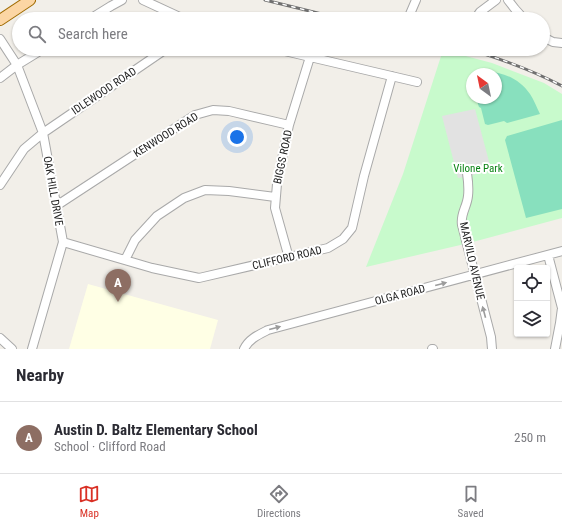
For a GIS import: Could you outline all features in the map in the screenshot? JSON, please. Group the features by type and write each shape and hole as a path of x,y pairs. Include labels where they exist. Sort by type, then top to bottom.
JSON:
{"main road":[{"path":"0,20 30,0"}],"street":[{"path":"101,12 122,0"},
{"path":"143,0 169,12"},
{"path":"411,12 416,0"},
{"path":"480,12 496,0"},
{"path":"508,0 518,12"},
{"name":"OAK HILL DRIVE","path":"0,39 17,65 43,133 63,242 32,349"},
{"path":"550,40 562,43"},
{"path":"0,78 32,56"},
{"name":"IDLEWOOD ROAD","path":"0,185 24,149 43,133 156,56"},
{"path":"306,56 417,82"},
{"name":"BIGGS ROAD","path":"289,258 276,208 275,197 289,125 310,57"},
{"name":"CLIFFORD ROAD","path":"63,242 152,268 199,278 328,248 343,239 352,228 364,176 392,76"},
{"name":"KENWOOD ROAD","path":"56,206 195,115 213,110 229,111 289,125"},
{"name":"MARVILO AVENUE","path":"467,173 468,196 461,220 491,337 492,349"},
{"path":"125,260 134,240 157,216 184,198 205,190 229,191 275,197"},
{"name":"OLGA ROAD","path":"244,349 245,346 255,337 268,330 562,251"},
{"path":"548,255 562,308 555,349"},
{"path":"0,338 12,349"}],"shaded area":[{"path":"475,109 491,169 458,178 442,116"},
{"path":"88,284 218,320 210,349 69,349"}],"green space":[{"name":"Vilone Park","path":"441,56 466,56 492,63 544,83 562,94 562,218 469,243 366,267 403,174"},
{"path":"502,74 514,79 525,88 530,94 540,114 507,123 504,121 488,125 485,124 481,108 478,104 502,104"},
{"path":"562,120 562,209 526,218 505,140 507,136"}],"railway":[{"path":"265,0 314,12"},
{"path":"490,56 516,65 562,86"}],"place":[{"name":"Austin D. Baltz Elementary School","path":"118,302"}]}
